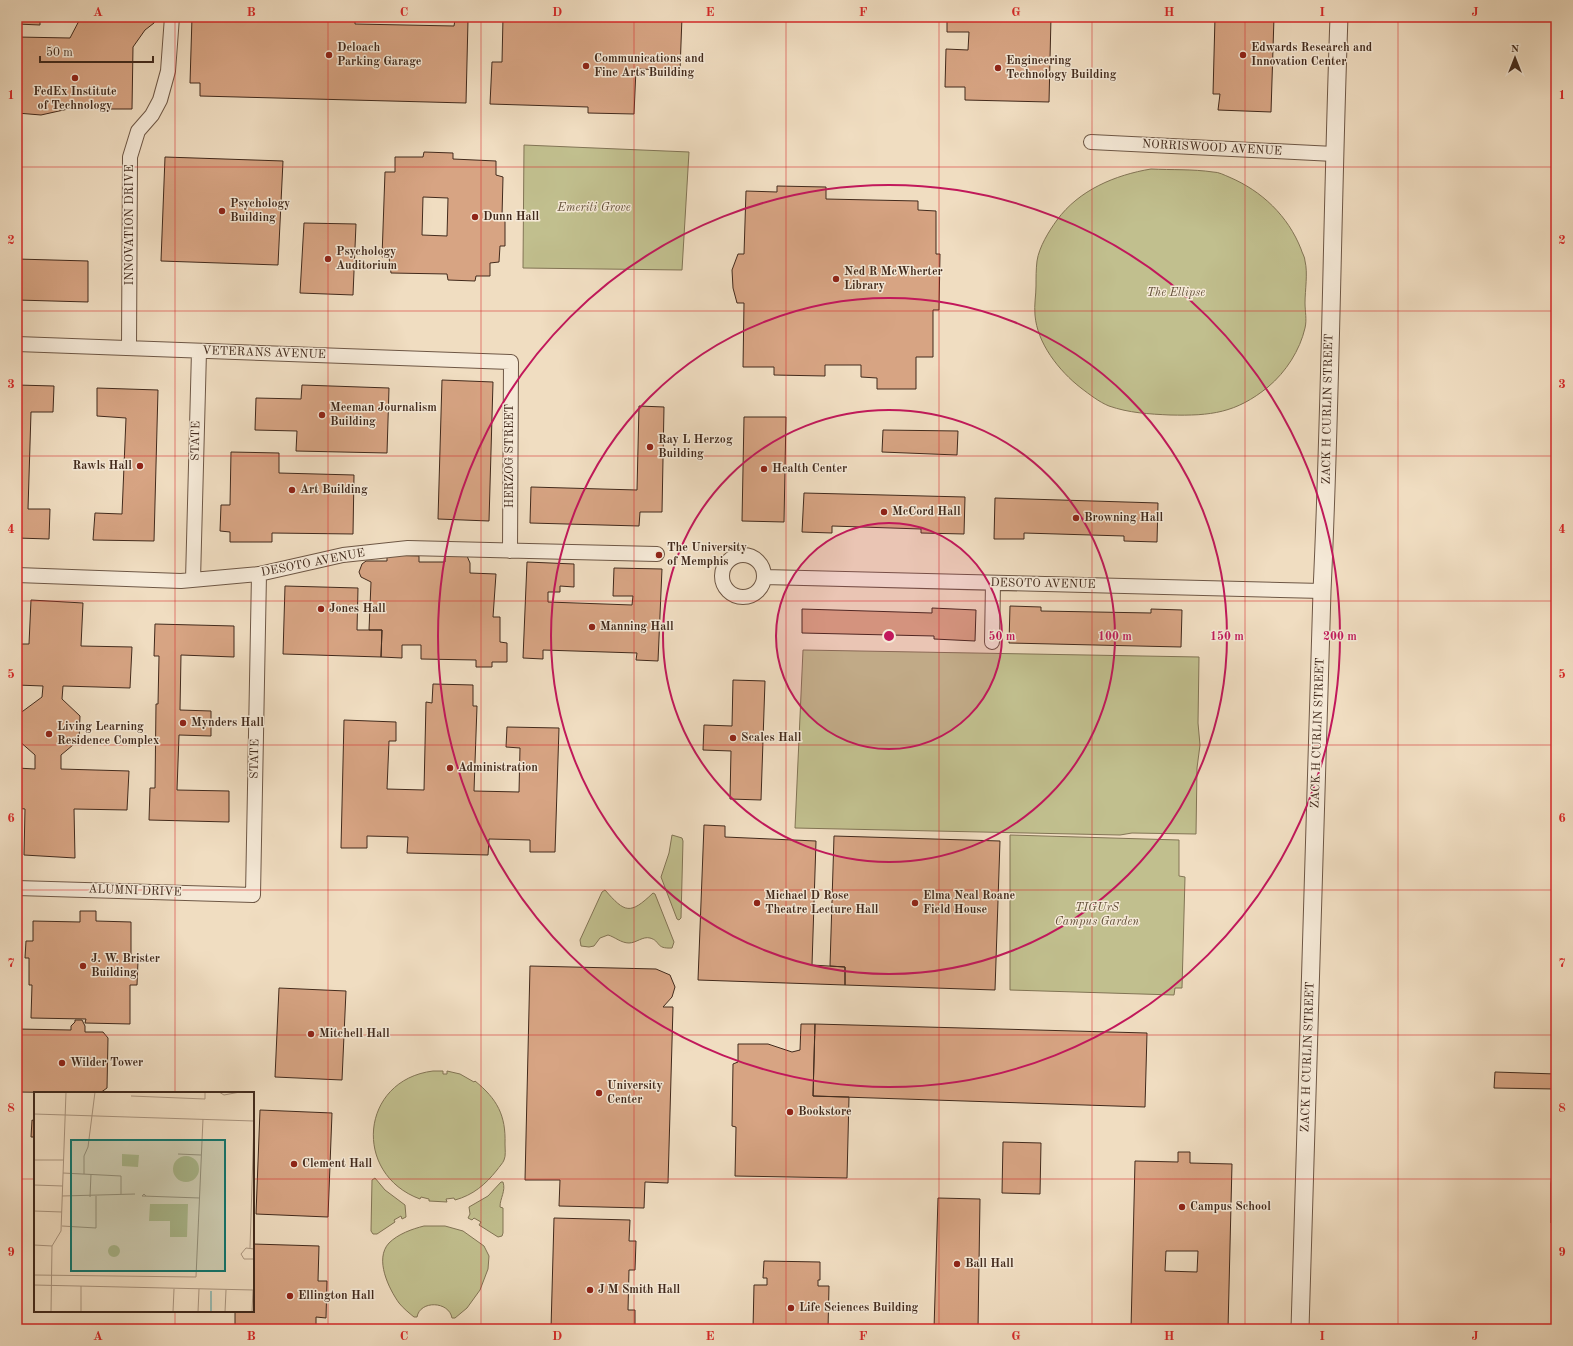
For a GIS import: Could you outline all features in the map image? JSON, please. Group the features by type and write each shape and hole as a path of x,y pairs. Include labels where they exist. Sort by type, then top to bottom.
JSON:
{"street":[{"name":"INNOVATION DRIVE","path":"129,348 130,157 138,131 152,115 160,100 168,71 172,17"},
{"name":"ZACK H CURLIN STREET","path":"1300,1329 1327,469 1334,154 1339,17"},
{"name":"NORRISWOOD AVENUE","path":"1091,142 1334,154"},
{"name":"VETERANS AVENUE","path":"17,344 511,362"},
{"name":"STATE","path":"193,580 198,351"},
{"name":"HERZOG STREET","path":"510,551 511,362"},
{"name":"DESOTO AVENUE","path":"17,575 181,581 259,574 344,555 402,549 657,554"},
{"name":"STATE","path":"253,895 259,574"},
{"name":"DESOTO AVENUE","path":"764,577 1322,591"},
{"path":"992,642 993,583"},
{"name":"ALUMNI DRIVE","path":"17,888 253,895"}],"green space":[{"name":"Emeriti Grove","path":"524,145 689,152 682,270 523,268"},
{"name":"The Ellipse","path":"1151,169 1215,172 1241,183 1263,197 1281,215 1296,237 1304,256 1306,266 1306,322 1300,344 1286,368 1275,381 1256,396 1234,408 1198,415 1170,415 1132,412 1109,406 1087,393 1057,365 1050,356 1040,336 1035,311 1037,261 1042,245 1054,224 1066,209 1087,192 1124,175"},
{"path":"803,650 1199,657 1198,723 1200,745 1197,768 1196,834 1132,833 1120,835 795,828"},
{"path":"672,835 682,838 683,841 681,918 679,920 677,919 661,877 669,853"},
{"name":"TIGUrS Campus Garden","path":"1010,835 1179,840 1179,876 1185,877 1182,988 1175,988 1174,995 1010,990"},
{"path":"605,890 623,907 628,908 633,908 639,905 653,893 655,894 674,942 672,948 660,946 656,941 650,938 629,943 623,942 608,935 600,938 594,946 581,946 580,940 602,892"},
{"path":"433,1071 443,1071 443,1074 447,1074 447,1071 460,1074 474,1082 475,1081 489,1094 499,1108 504,1124 505,1158 502,1164 483,1185 473,1192 455,1200 454,1198 446,1199 447,1202 429,1201 429,1199 421,1197 420,1199 398,1187 383,1170 375,1150 374,1129 379,1109 391,1091 409,1078"},
{"path":"375,1178 385,1190 405,1205 406,1217 402,1219 401,1216 377,1234 373,1234 371,1231 372,1180"},
{"path":"501,1182 503,1182 504,1185 500,1207 503,1208 503,1233 502,1236 498,1237 479,1225 481,1222 474,1218 472,1220 468,1218 470,1214 469,1207 488,1196"},
{"path":"424,1226 445,1226 463,1231 484,1246 489,1256 488,1269 480,1290 467,1308 455,1318 452,1318 450,1312 446,1308 434,1305 429,1305 423,1308 419,1311 417,1317 414,1317 399,1303 387,1282 383,1265 383,1257 389,1243 405,1232"}],"building":[{"path":"17,17 40,17 40,25 17,24"},
{"name":"FedEx Institute of Technology","path":"81,17 155,17 154,23 145,30 133,47 132,109 68,109 41,115 17,113 17,37 70,38"},
{"name":"Deloach Parking Garage","path":"192,17 355,17 355,24 454,26 455,20 468,20 466,103 200,96 200,83 190,83"},
{"name":"Communications and Fine Arts Building","path":"503,17 682,17 680,70 636,69 634,114 588,113 588,107 490,104 492,62 502,62"},
{"name":"Engineering Technology Building","path":"947,17 1051,17 1049,102 965,100 965,87 945,87 946,49 968,50 969,32 947,32"},
{"name":"Edwards Research and Innovation Center","path":"1215,17 1274,17 1271,112 1218,110 1220,94 1213,94"},
{"name":"Dunn Hall","path":"424,152 453,153 453,159 496,161 496,175 503,177 502,216 505,218 505,246 500,246 499,262 490,263 490,276 476,276 475,281 448,280 447,274 391,273 389,257 382,257 385,172 395,172 395,157 423,157","holes":["423,197 448,198 447,236 422,235"]},
{"name":"Psychology Building","path":"165,157 283,161 278,265 161,261"},
{"name":"Ned R McWherter Library","path":"777,186 826,187 826,199 918,201 918,210 936,211 936,254 940,254 939,310 933,310 933,357 916,357 916,389 877,389 877,378 861,377 861,365 825,365 825,376 774,375 774,367 743,367 744,303 737,303 733,288 732,270 738,254 744,254 746,191 777,192"},
{"name":"Psychology Auditorium","path":"304,223 356,224 353,295 300,293"},
{"path":"17,259 88,261 88,302 17,300"},
{"path":"442,380 493,382 489,521 438,519"},
{"path":"17,385 54,386 53,412 31,412 28,509 50,509 49,539 17,538"},
{"name":"Meeman Journalism Building","path":"302,385 389,388 387,453 296,451 297,431 255,430 256,398 301,399"},
{"name":"Rawls Hall","path":"97,388 158,390 154,541 93,540 95,513 122,514 126,418 97,416"},
{"name":"Ray L Herzog Building","path":"639,406 664,407 662,512 640,512 639,526 530,523 531,487 637,490"},
{"name":"Health Center","path":"744,417 786,417 784,522 742,521"},
{"path":"883,430 958,431 957,455 882,452"},
{"name":"Art Building","path":"231,452 279,453 279,473 354,475 353,534 272,533 272,542 230,542 230,532 220,531 221,505 230,505"},
{"name":"McCord Hall","path":"804,493 965,497 964,534 921,533 921,529 832,526 832,533 802,532"},
{"name":"Browning Hall","path":"995,498 1158,503 1157,542 1124,541 1124,536 1024,533 1024,539 994,539"},
{"path":"387,555 419,556 419,562 445,562 445,556 467,556 470,563 470,573 496,574 493,617 500,617 500,642 507,643 507,662 492,662 492,667 476,667 476,660 421,659 421,645 402,645 402,658 381,657 382,630 369,630 371,582 361,577 359,572 362,564 366,561 387,561"},
{"name":"Manning Hall","path":"527,562 574,564 574,587 560,586 560,592 548,592 548,602 632,605 633,596 613,596 614,568 662,569 658,661 636,660 637,653 543,650 543,659 523,658"},
{"name":"Jones Hall","path":"285,586 358,588 357,630 382,630 381,657 283,654"},
{"name":"Living Learning Residence Complex","path":"31,600 83,603 81,646 132,647 130,688 63,686 62,699 80,716 79,740 61,755 61,769 129,771 127,810 74,809 75,858 24,855 25,809 17,808 17,768 35,769 35,755 18,740 19,714 42,697 43,686 17,685 17,644 29,644"},
{"path":"1010,606 1041,607 1041,611 1151,613 1151,609 1182,610 1181,647 1009,643"},
{"path":"932,608 976,610 975,641 934,639 934,636 802,633 802,609 932,613"},
{"name":"Mynders Hall","path":"155,624 234,626 234,657 181,655 180,710 211,711 211,736 179,735 177,790 229,791 229,822 149,820 150,788 155,788 156,704 158,704 159,656 154,656"},
{"name":"Scales Hall","path":"733,680 765,681 761,800 730,799 731,751 703,750 704,725 732,726"},
{"name":"Administration","path":"433,684 473,685 473,706 477,706 474,791 519,792 520,748 506,747 507,727 559,728 555,852 530,852 530,840 489,839 488,855 407,853 408,837 367,836 367,848 341,848 344,720 396,722 396,741 389,741 387,789 424,790 426,702 432,703"},
{"name":"Michael D Rose Theatre Lecture Hall","path":"704,825 725,826 725,837 816,841 812,965 845,967 845,985 698,980"},
{"name":"Elma Neal Roane Field House","path":"834,836 1000,841 995,990 845,985 845,967 830,966"},
{"name":"J. W. Brister Building","path":"80,911 96,911 96,921 131,922 131,961 138,961 137,985 130,985 130,1024 85,1023 86,1019 31,1018 32,985 29,985 29,958 25,958 26,941 33,941 33,921 80,922"},
{"name":"University Center","path":"530,966 656,969 670,975 675,987 672,997 663,1007 673,1007 668,1183 645,1182 644,1208 559,1206 560,1180 525,1180"},
{"name":"Mitchell Hall","path":"279,988 346,991 342,1080 275,1077"},
{"name":"Wilder Tower","path":"75,1020 82,1020 85,1026 85,1032 103,1032 108,1038 107,1088 101,1092 17,1092 17,1029 71,1030 71,1026"},
{"name":"Bookstore","path":"801,1024 815,1024 813,1096 849,1097 847,1178 735,1176 736,1127 732,1126 733,1064 738,1062 738,1044 768,1044 792,1052 800,1050"},
{"path":"815,1024 1147,1033 1145,1107 813,1096"},
{"path":"1495,1072 1556,1074 1556,1091 1555,1089 1494,1088"},
{"name":"Clement Hall","path":"260,1110 332,1113 328,1217 256,1214"},
{"path":"32,1120 34,1121 34,1137 31,1137"},
{"path":"1003,1142 1041,1143 1040,1194 1002,1193"},
{"path":"1556,1142 1556,1223 1551,1223 1551,1184 1553,1161 1555,1161"},
{"name":"Campus School","path":"1178,1152 1190,1152 1190,1163 1232,1164 1228,1329 1131,1329 1135,1161 1178,1162","holes":["1166,1251 1198,1251 1197,1272 1165,1271"]},
{"path":"17,1188 19,1188 17,1250"},
{"name":"Ball Hall","path":"938,1198 980,1199 978,1329 934,1329"},
{"name":"J M Smith Hall","path":"554,1218 630,1220 629,1241 636,1241 635,1270 629,1270 628,1310 635,1310 635,1329 551,1329"},
{"name":"Ellington Hall","path":"254,1244 319,1246 318,1281 327,1281 326,1318 316,1317 316,1329 235,1329 235,1312 254,1312"},
{"name":"Life Sciences Building","path":"764,1261 820,1262 820,1280 818,1280 818,1286 829,1286 828,1329 753,1329 754,1285 767,1285 767,1278 763,1278"}],"place":[{"name":"Deloach Parking Garage","path":"329,55"},
{"name":"Edwards Research and Innovation Center","path":"1243,55"},
{"name":"Communications and Fine Arts Building","path":"586,66"},
{"name":"Engineering Technology Building","path":"998,68"},
{"name":"FedEx Institute of Technology","path":"75,78"},
{"name":"Psychology Building","path":"222,211"},
{"name":"Dunn Hall","path":"475,217"},
{"name":"Psychology Auditorium","path":"328,259"},
{"name":"Ned R McWherter Library","path":"836,279"},
{"name":"Meeman Journalism Building","path":"322,415"},
{"name":"Ray L Herzog Building","path":"650,447"},
{"name":"Rawls Hall","path":"140,466"},
{"name":"Health Center","path":"764,469"},
{"name":"Art Building","path":"292,490"},
{"name":"McCord Hall","path":"884,512"},
{"name":"Browning Hall","path":"1076,518"},
{"name":"The University of Memphis","path":"659,555"},
{"name":"Jones Hall","path":"321,609"},
{"name":"Manning Hall","path":"592,627"},
{"name":"Mynders Hall","path":"183,723"},
{"name":"Living Learning Residence Complex","path":"49,734"},
{"name":"Scales Hall","path":"733,738"},
{"name":"Administration","path":"450,768"},
{"name":"Michael D Rose Theatre Lecture Hall","path":"757,903"},
{"name":"Elma Neal Roane Field House","path":"915,903"},
{"name":"J. W. Brister Building","path":"83,966"},
{"name":"Mitchell Hall","path":"311,1034"},
{"name":"Wilder Tower","path":"62,1063"},
{"name":"University Center","path":"599,1093"},
{"name":"Bookstore","path":"790,1112"},
{"name":"Clement Hall","path":"294,1164"},
{"name":"Campus School","path":"1182,1207"},
{"name":"Ball Hall","path":"957,1264"},
{"name":"J M Smith Hall","path":"590,1290"},
{"name":"Ellington Hall","path":"290,1296"},
{"name":"Life Sciences Building","path":"791,1308"}]}
